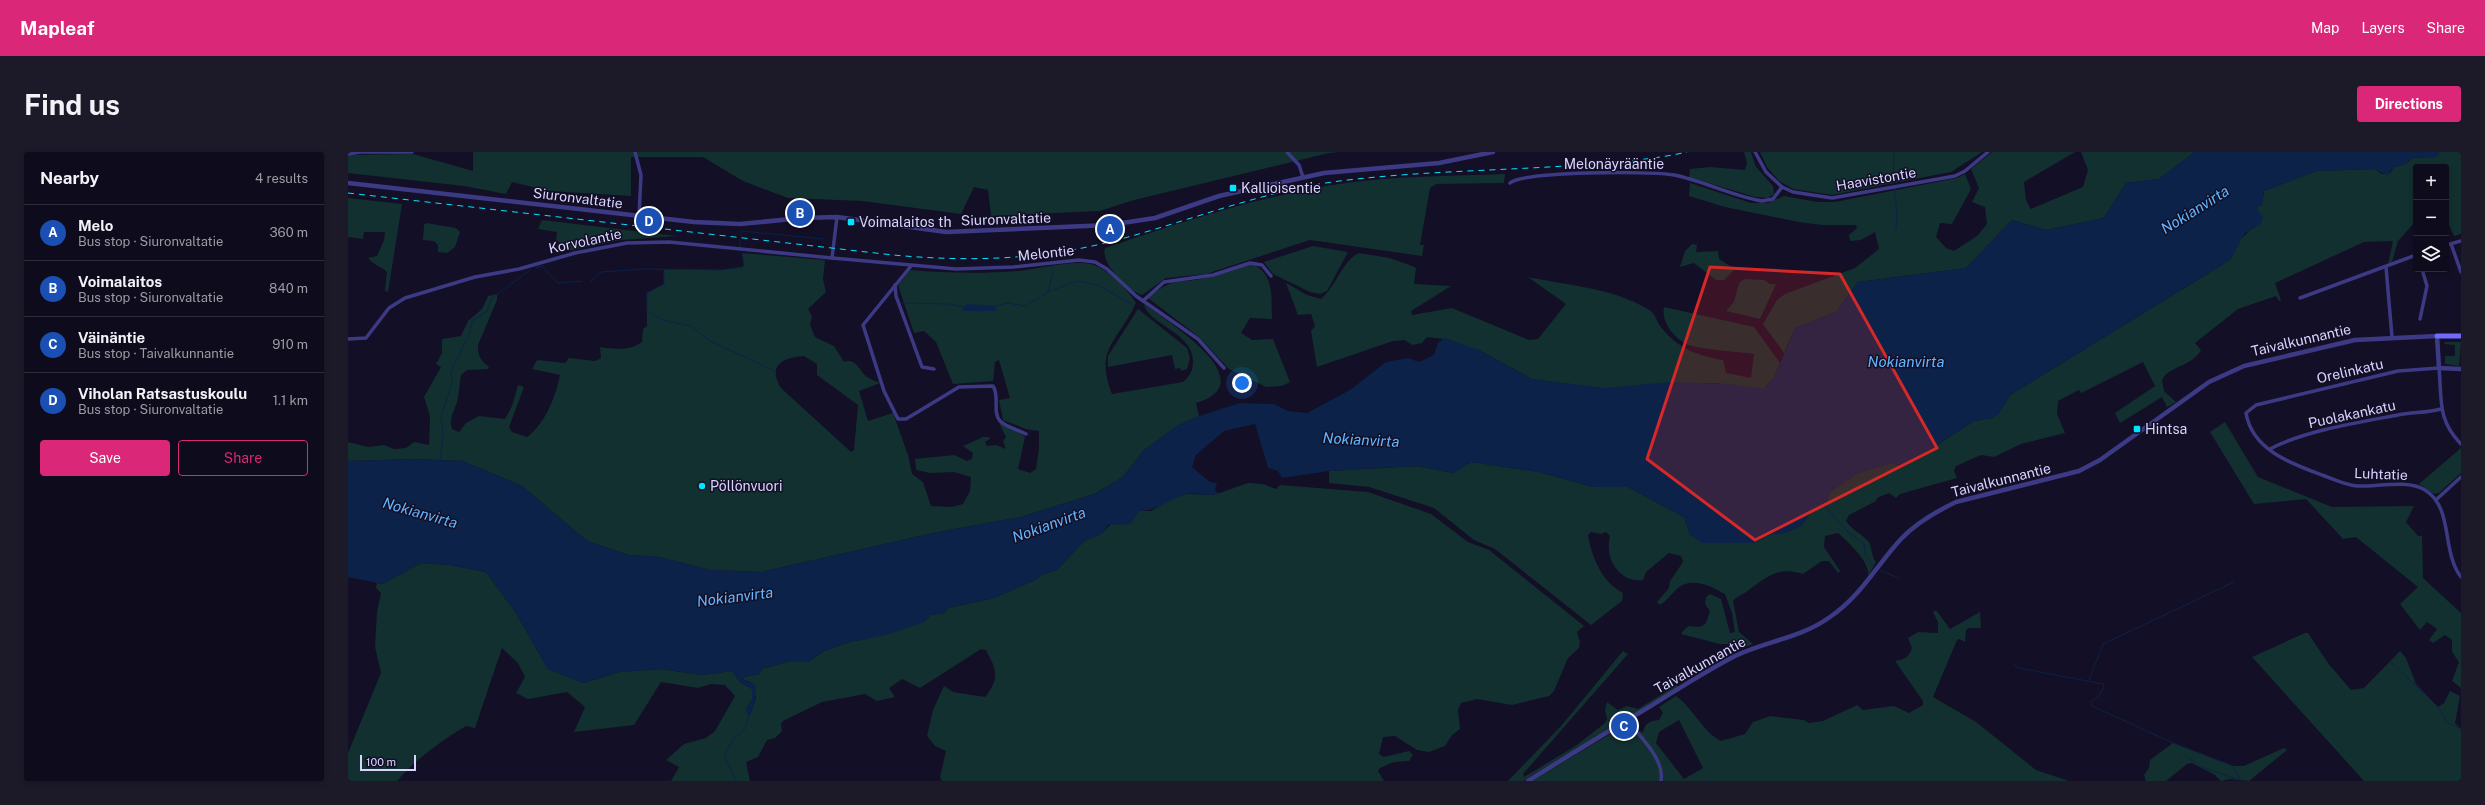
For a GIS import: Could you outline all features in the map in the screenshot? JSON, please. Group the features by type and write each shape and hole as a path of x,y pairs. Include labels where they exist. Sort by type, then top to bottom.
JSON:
{"main road":[{"name":"Taivalkunnantie","path":"2437,336 2461,336"}],"street":[{"path":"348,154 360,152 412,152"},
{"path":"635,152 641,175 639,216"},
{"path":"1287,152 1299,165 1304,177"},
{"name":"Siuronvaltatie","path":"348,183 639,216 725,224 837,217 946,232 1109,225 1154,218 1218,196 1304,177 1349,169 1439,163 1493,152"},
{"name":"Haavistontie","path":"1755,152 1766,172 1782,187 1793,192 1832,198 1955,176 1965,171 1988,152"},
{"name":"Melonäyrääntie","path":"1510,183 1533,177 1586,173 1662,173 1762,201 1773,199 1782,187"},
{"path":"832,258 837,217"},
{"path":"2461,241 2451,244 2461,272"},
{"name":"Korvolantie","path":"348,339 366,338 389,308 405,298 475,277 519,270 575,253 627,243 669,242 832,258"},
{"path":"2300,298 2413,256"},
{"name":"Melontie","path":"832,258 911,266 987,269 1087,260 1107,269 1144,300 1198,340 1224,368"},
{"path":"1144,300 1164,282 1204,276 1250,263 1262,265 1271,276"},
{"path":"911,266 863,325 884,392 898,419 906,419 959,387 993,386 996,391 997,414 1000,421 1026,434"},
{"path":"2386,267 2392,337"},
{"path":"2420,319 2427,286 2423,272"},
{"path":"895,285 896,296 922,367 934,369"},
{"path":"2437,336 2441,409 2445,423 2461,444"},
{"name":"Taivalkunnantie","path":"1528,781 1627,720 1736,656 1791,637 1829,618 1849,603 1865,587 1902,539 1925,518 1956,502 2079,471 2100,460 2193,393 2228,372 2277,357 2350,341 2392,337 2437,336"},
{"name":"Orelinkatu","path":"2248,410 2256,405 2398,371 2439,368 2461,369"},
{"name":"Puolakankatu","path":"2270,449 2284,441 2321,432 2399,415 2441,409"},
{"name":"Luhtatie","path":"2248,410 2247,418 2251,426 2270,449 2286,462 2339,482 2354,486 2418,486 2437,499"},
{"path":"2461,477 2437,499 2445,522 2449,554 2461,576"},
{"path":"1627,720 1656,759 1661,770 1660,781"}],"highlighted area":[{"path":"1710,267 1840,274 1937,448 1755,540 1647,459"}],"green space":[{"path":"473,152 1340,152 1329,153 1134,200 1100,211 991,216 988,190 974,187 961,214 862,201 788,198 743,181 703,157 631,157 631,196 549,191 512,182 506,194 464,186 348,173 348,155 413,154 473,171"},
{"path":"1744,152 1751,152 1756,167 1773,186 1774,194 1768,198 1755,197 1689,177 1690,169 1710,167 1745,170 1747,163"},
{"path":"1760,152 1982,152 1951,172 1832,195 1793,189 1779,181 1767,167"},
{"path":"1992,152 2075,152 2024,182 2026,200 2031,209 2083,187 2088,170 2081,152 2195,152 2159,179 2126,183 2104,218 2046,230 2012,220 1966,268 1858,282 1836,312 1795,328 1784,353 1763,324 1777,300 1785,294 1855,268 1879,249 1875,232 1861,240 1850,241 1849,235 1857,228 1856,225 1822,225 1799,222 1725,207 1689,196 1690,183 1751,203 1768,203 1784,196 1818,202 1835,202 1957,178 1965,174 1971,189 1952,224 1940,223 1936,237 1946,248 1954,251 1977,236 1987,224 1985,207 1972,202 1979,188 1971,169"},
{"path":"2439,152 2461,152 2461,234 2454,236 2449,225 2449,164 2413,164 2413,224 2398,241 2392,262 2388,264 2393,241 2364,242 2275,283 2281,300 2279,301 2276,296 2238,309 2195,343 2201,350 2197,356 2187,363 2170,371 2166,375 2162,380 2164,391 2176,402 2167,407 2162,397 2120,423 2115,413 2155,386 2143,362 2081,393 2079,390 2058,401 2057,414 2065,433 2021,444 1994,457 1981,455 1956,466 1954,471 1957,478 1900,494 1896,498 1889,493 1877,498 1876,501 1849,515 1846,521 1869,542 1876,562 1868,576 1866,565 1862,559 1853,547 1838,533 1825,536 1824,547 1840,571 1838,573 1829,561 1822,561 1803,574 1786,571 1779,572 1766,578 1733,601 1739,632 1753,644 1738,650 1738,647 1735,644 1720,644 1681,634 1690,626 1698,627 1706,623 1710,611 1705,604 1706,597 1710,594 1721,599 1730,633 1735,632 1732,613 1725,594 1706,585 1692,583 1680,587 1660,605 1657,602 1669,588 1670,581 1683,562 1681,556 1669,553 1646,572 1643,580 1634,580 1620,573 1611,560 1609,553 1610,536 1606,532 1601,534 1591,532 1588,535 1595,561 1609,583 1623,593 1622,601 1591,625 1495,549 1474,540 1434,508 1369,487 1329,483 1329,471 1417,466 1453,473 1471,462 1539,472 1593,487 1628,487 1684,517 1690,535 1753,543 1771,534 1785,533 1802,525 1812,510 1825,506 1830,492 1857,473 1891,463 1899,465 1931,449 1974,421 1992,418 1999,413 2010,395 2230,260 2240,240 2253,227 2260,216 2256,207 2262,205 2264,191 2316,171 2375,169 2382,174 2390,173 2394,167 2406,164 2413,158 2436,157"},
{"path":"1505,174 1504,183 1436,184 1430,188 1420,245 1424,245 1422,256 1310,240 1206,274 1166,278 1142,295 1130,288 1116,276 1107,261 1105,254 1105,248 1161,229 1246,204 1303,190 1375,180"},
{"path":"348,198 402,204 388,292 385,291 387,272 368,258 377,256 384,240 385,232 364,232 363,239 348,237"},
{"path":"542,220 677,236 621,240 568,251 561,243 556,241 557,232 538,229"},
{"path":"426,223 456,228 460,232 455,247 447,253 438,252 438,245 434,241 423,240 424,225"},
{"path":"1692,244 1697,245 1696,252 1718,251 1719,259 1733,268 1733,271 1724,280 1716,280 1694,263 1680,267 1685,251"},
{"path":"1313,246 1348,252 1327,291 1320,294 1310,292 1273,274 1264,262"},
{"path":"742,253 825,260 823,279 826,292 808,309 812,317 810,325 815,337 834,346 844,362 852,361 867,377 880,383 859,391 868,421 893,413 908,455 912,474 923,482 931,506 951,507 963,504 970,491 971,477 954,472 930,473 916,470 915,459 954,455 967,461 972,459 973,453 963,446 983,437 989,437 990,439 985,442 987,446 996,445 1006,449 1003,441 1006,437 999,423 1019,431 1025,437 1018,469 1030,473 1036,469 1039,448 1039,431 1026,429 1003,420 999,400 1010,398 999,360 995,362 993,381 953,384 936,342 924,331 914,333 898,285 910,270 991,273 1018,271 1074,263 1097,266 1110,274 1128,292 1136,303 1110,346 1107,355 1107,378 1112,394 1183,382 1192,370 1193,361 1191,351 1186,343 1178,335 1153,317 1147,311 1144,304 1172,324 1205,352 1217,367 1221,381 1215,393 1196,403 1199,416 1177,426 1143,451 1123,477 1094,494 1021,517 938,532 761,572 711,570 659,557 628,555 587,541 522,486 463,461 414,459 348,461 348,442 368,447 384,445 394,449 406,448 414,442 429,445 430,416 424,397 441,367 436,364 442,353 442,339 461,336 468,321 482,309 488,296 497,294 497,300 478,345 478,352 480,358 489,367 488,369 467,370 461,375 458,398 451,421 452,429 459,432 466,423 479,416 505,419 512,406 518,385 524,387 509,427 512,432 527,437 539,425 549,409 556,392 560,375 532,369 537,360 565,363 569,358 595,361 601,358 600,347 616,349 627,348 642,342 643,329 647,326 647,293 664,284 664,269 722,270 744,266","holes":["804,356 817,364 817,375 858,405 854,450 851,452 781,388 777,380 776,374 779,364 790,358"]},
{"path":"1359,253 1390,258 1416,268 1414,284 1451,286 1411,311 1412,315 1452,308 1529,340 1538,339 1566,304 1528,277 1588,288 1633,301 1652,313 1667,334 1681,346 1705,356 1723,360 1726,373 1751,378 1754,354 1708,349 1686,344 1673,333 1666,323 1664,318 1664,307 1754,327 1780,363 1774,378 1763,389 1715,383 1608,389 1532,379 1479,350 1456,344 1451,340 1427,337 1422,343 1412,345 1405,340 1393,341 1317,367 1311,331 1315,326 1311,314 1298,315 1286,283 1307,295 1321,299 1327,293 1348,262"},
{"path":"1251,264 1259,268 1268,279 1271,294 1272,319 1250,318 1241,333 1252,340 1273,339 1290,382 1282,386 1266,387 1229,369 1199,337 1148,298 1171,283 1214,276"},
{"path":"1744,279 1764,280 1770,284 1776,284 1760,319 1726,311 1734,302 1739,283"},
{"path":"1138,309 1187,348 1190,358 1187,369 1181,371 1180,368 1175,369 1172,355 1108,367 1108,356"},
{"path":"2445,342 2461,342 2459,366 2445,364 2445,356 2455,356 2455,345 2444,344"},
{"path":"2225,422 2258,477 2332,507 2414,506 2406,522 2418,536 2422,536 2423,578 2461,613 2461,688 2452,681 2459,662 2452,652 2452,640 2445,635 2433,643 2429,640 2437,629 2427,622 2420,630 2400,604 2418,587 2356,537 2343,539 2306,499 2254,504 2210,432"},
{"path":"2461,448 2461,473 2439,493 2434,494 2419,484"},
{"path":"1248,483 1263,484 1276,489 1280,485 1368,492 1431,514 1468,542 1489,550 1584,626 1577,632 1580,642 1579,648 1568,658 1554,691 1549,696 1512,705 1477,699 1461,703 1458,710 1460,729 1452,735 1445,746 1429,752 1417,750 1395,736 1383,737 1379,754 1384,757 1409,751 1413,755 1409,761 1394,762 1380,768 1378,771 1384,781 942,781 940,777 946,751 935,746 927,736 933,710 944,686 953,692 985,697 993,684 995,674 993,663 986,650 981,649 920,688 902,679 889,688 895,697 877,701 865,694 822,702 783,721 781,724 782,731 775,738 767,740 758,757 746,762 750,781 671,781 679,767 666,760 684,744 706,738 715,731 735,696 725,685 711,684 698,688 661,682 634,725 574,732 585,707 567,692 528,699 516,693 525,677 518,663 502,648 475,728 466,726 447,738 429,751 397,781 348,781 348,753 381,673 375,647 377,612 381,593 376,588 377,583 383,584 421,563 450,565 486,572 516,613 548,669 584,683 619,672 662,669 701,675 732,671 740,682 752,689 752,699 746,709 750,715 756,698 753,683 744,680 744,677 760,674 761,669 787,662 808,662 824,651 850,642 866,639 931,615 944,613 948,608 994,598 1035,580 1043,574 1057,570 1084,541 1101,534 1112,523 1126,524 1139,511 1151,511 1173,498 1188,494 1214,495"},
{"path":"1936,610 1950,629 1980,612 1981,628 1969,628 1966,630 1965,642 1959,639 1957,640 1933,697 1976,722 2036,770 2069,781 1532,781 1615,731 1627,727 1643,732 1648,723 1659,720 1663,713 1659,707 1676,696 1688,707 1708,731 1721,741 1745,734 1753,722 1770,716 1804,720 1809,723 1823,721 1857,705 1863,710 1894,706 1909,713 1923,705 1923,701 1895,661 1908,656 1912,648 1908,638 1918,632 1938,633 1938,622 1933,612","holes":["1679,720 1703,768 1684,779 1656,743 1659,732"]},
{"path":"2308,633 2328,663 2351,690 2364,688 2400,651 2406,658 2416,684 2438,707 2444,703 2450,691 2460,696 2455,723 2461,729 2461,781 2364,781 2252,657"},
{"path":"1623,651 1628,654 1523,774 1524,777 1577,745 1605,723 1607,719 1605,710 1607,702 1618,710 1627,706 1638,709 1677,685 1678,688 1523,781 1508,781 1561,726"},
{"path":"2173,743 2233,766 2244,766 2284,748 2287,750 2249,781 2230,779 2221,781 2215,775 2192,763 2187,764 2166,781 2146,781 2144,775 2149,768 2150,760"}],"water":[{"name":"Nokianvirta","path":"2195,152 2439,152 2436,157 2413,158 2406,164 2394,167 2387,175 2375,169 2316,171 2264,191 2262,205 2256,207 2263,218 2261,224 2245,233 2230,260 2010,395 1999,413 1992,418 1974,421 1931,449 1899,465 1891,463 1857,474 1830,492 1825,506 1812,510 1802,525 1785,533 1771,534 1753,543 1702,543 1690,535 1684,517 1628,487 1593,487 1539,472 1471,462 1453,473 1417,466 1329,471 1282,478 1278,471 1268,468 1255,424 1224,431 1196,455 1192,467 1210,482 1217,483 1215,491 1219,493 1211,495 1188,494 1175,498 1158,507 1139,511 1131,524 1108,525 1102,534 1084,541 1057,570 1043,574 1035,580 994,598 948,608 944,613 931,615 925,622 886,635 850,642 824,651 808,662 787,662 761,669 760,674 744,677 744,680 753,683 756,690 753,706 748,717 746,709 752,699 752,689 740,682 732,671 701,675 662,669 619,672 584,683 548,669 516,613 486,572 450,565 421,563 383,584 348,577 348,461 414,459 463,461 522,486 587,541 628,555 659,557 711,570 761,572 938,532 1021,517 1094,494 1123,477 1143,451 1156,441 1177,426 1199,416 1240,403 1274,404 1288,411 1307,413 1350,390 1386,362 1408,358 1419,362 1434,355 1438,343 1444,338 1479,350 1532,379 1604,388 1671,382 1727,384 1763,389 1774,378 1795,328 1836,312 1858,282 1966,268 2012,220 2046,230 2104,218 2126,183 2159,179"},
{"path":"968,304 995,306 996,311 963,311 963,307"}],"waterway":[{"path":"1893,184 1894,152"},
{"path":"1894,188 1897,212 1896,229"},
{"path":"741,235 741,231 824,239"},
{"path":"740,240 740,247"},
{"path":"590,282 601,272 645,269 722,270 742,267 744,266 742,253"},
{"path":"536,268 542,266 558,283 582,281"},
{"path":"664,269 664,284 647,293 647,311 662,320 691,326 710,341 775,371"},
{"path":"440,461 443,434 441,416 452,383 451,372 471,330 472,321 487,311 492,298 530,270"},
{"path":"995,306 1008,303 1025,306 1048,292 1053,270"},
{"path":"1048,292 1077,281 1097,285 1134,305"},
{"path":"902,303 949,304 963,307"},
{"path":"1825,506 1846,530 1864,544 1865,555 1874,567"},
{"path":"1881,571 1899,578"},
{"path":"2089,680 2103,644 2234,582"},
{"path":"2390,661 2438,707 2447,722 2461,729"},
{"path":"2014,664 2019,668 2103,684 2104,687 2098,697 2091,701 2092,706 2173,743 2233,766 2241,781"},
{"path":"736,781 724,755 733,740 745,729 748,717"},
{"path":"2187,757 2202,767 2239,780"}],"railway":[{"path":"348,193 893,255 978,259 1006,258 1061,252 1089,247 1144,233 1250,200 1332,182 1363,178 1620,162 1687,152"}],"place":[{"name":"Kallioisentie","path":"1233,188"},
{"name":"Voimalaitos","path":"800,213"},
{"name":"Viholan Ratsastuskoulu","path":"649,221"},
{"name":"Voimalaitos th","path":"851,222"},
{"name":"Melo","path":"1110,229"},
{"name":"Hintsa","path":"2137,429"},
{"name":"Pöllönvuori","path":"702,486"},
{"name":"Väinäntie","path":"1624,726"}]}
